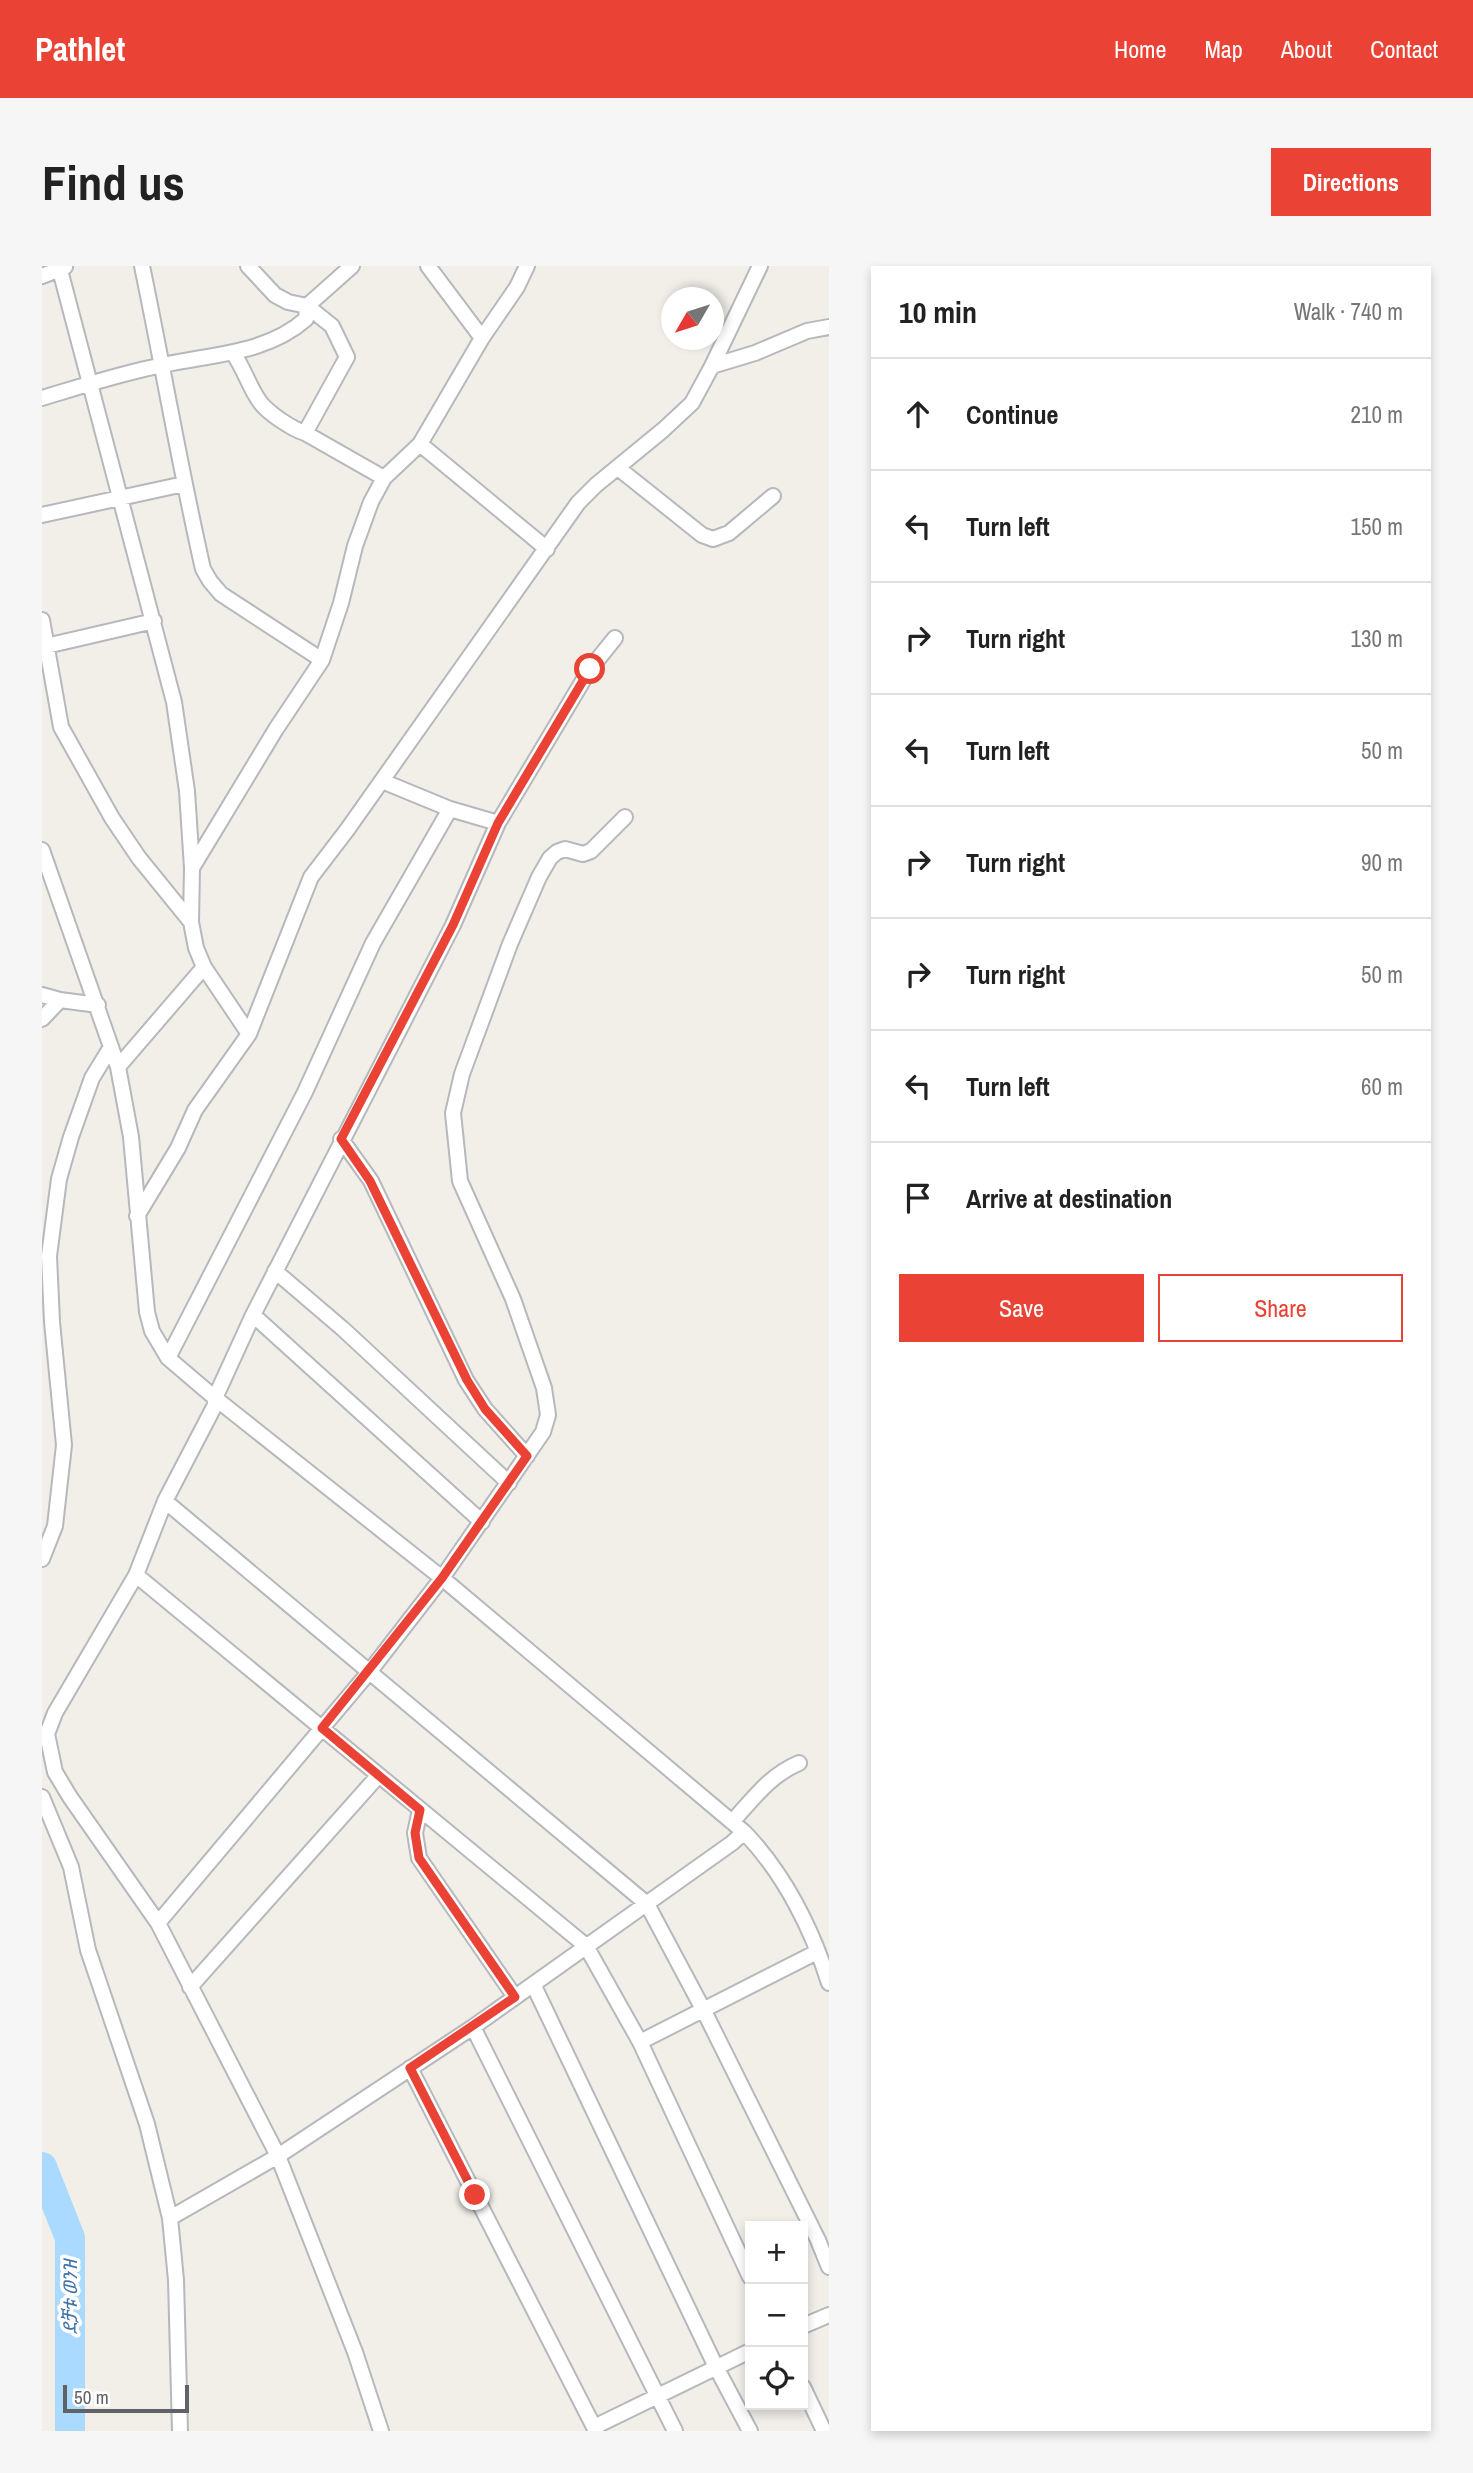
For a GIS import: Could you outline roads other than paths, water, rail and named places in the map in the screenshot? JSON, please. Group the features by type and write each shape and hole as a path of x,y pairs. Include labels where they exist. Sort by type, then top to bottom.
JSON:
{"street":[{"path":"142,266 203,569 222,594 322,660"},
{"path":"248,266 275,295 288,302 307,306 332,326 346,357 305,433"},
{"path":"42,398 163,365 233,353 266,344 306,319 307,306 352,266"},
{"path":"428,266 482,338"},
{"path":"192,868 276,729 322,660 341,603 355,546 371,502 384,478 420,444 482,338 517,287 527,266"},
{"path":"137,1216 178,1148 195,1110 249,1034 311,877 578,503 692,403 760,266"},
{"path":"42,276 63,268 119,500 174,702 187,792 192,868 191,922 196,948 204,967 249,1034"},
{"path":"712,366 755,354 807,331 829,327"},
{"path":"233,353 260,402 294,430 305,433 384,478"},
{"path":"420,444 547,549"},
{"path":"618,468 702,535 713,539 729,533 773,496"},
{"path":"42,515 184,484"},
{"path":"42,620 61,727 112,818 139,858 191,922"},
{"path":"45,647 154,621"},
{"path":"381,2431 355,2352 278,2156 158,1923 55,1772 46,1751 45,1730 136,1575 165,1501 212,1412 215,1398 253,1315 453,925 498,823 590,669 615,638"},
{"path":"382,781 450,809 498,823"},
{"path":"168,1358 305,1092 373,943 450,809"},
{"path":"158,1923 370,1671 442,1578 543,1432 548,1415 547,1402 513,1299 460,1181 453,1113 462,1074 510,944 550,858 565,849 583,854 591,851 625,817"},
{"path":"42,850 118,1066 131,1137 147,1312 152,1331 168,1358 442,1578 744,1832 766,1855 787,1888 828,1974"},
{"path":"118,1066 204,967"},
{"path":"42,995 98,1005"},
{"path":"42,1019 60,1000"},
{"path":"42,1559 55,1526 64,1445 47,1322 45,1254 59,1179 71,1137 92,1078 111,1047"},
{"path":"341,1139 370,1181 467,1380 485,1409 527,1456"},
{"path":"275,1271 343,1329 509,1483"},
{"path":"253,1315 482,1522"},
{"path":"165,1501 647,1904 704,2011 829,2267"},
{"path":"136,1575 586,1946 640,2042 745,2266"},
{"path":"732,1822 765,1784 785,1769 799,1763"},
{"path":"190,1987 378,1776"},
{"path":"42,1797 71,1867 88,1950 147,2124 170,2218 176,2280 180,2431"},
{"path":"420,1810 415,1833 419,1858 515,1997"},
{"path":"170,2218 278,2156 473,2027 744,1832"},
{"path":"640,2042 817,1952"},
{"path":"533,1983 716,2367 750,2431"},
{"path":"473,2027 675,2431"},
{"path":"410,2068 595,2429 745,2353"},
{"path":"808,2324 829,2315"},
{"path":"808,2397 824,2431"}],"waterway":[{"name":"ደቻቱ ወንዝ","path":"42,2167 70,2238 70,2431"}]}
